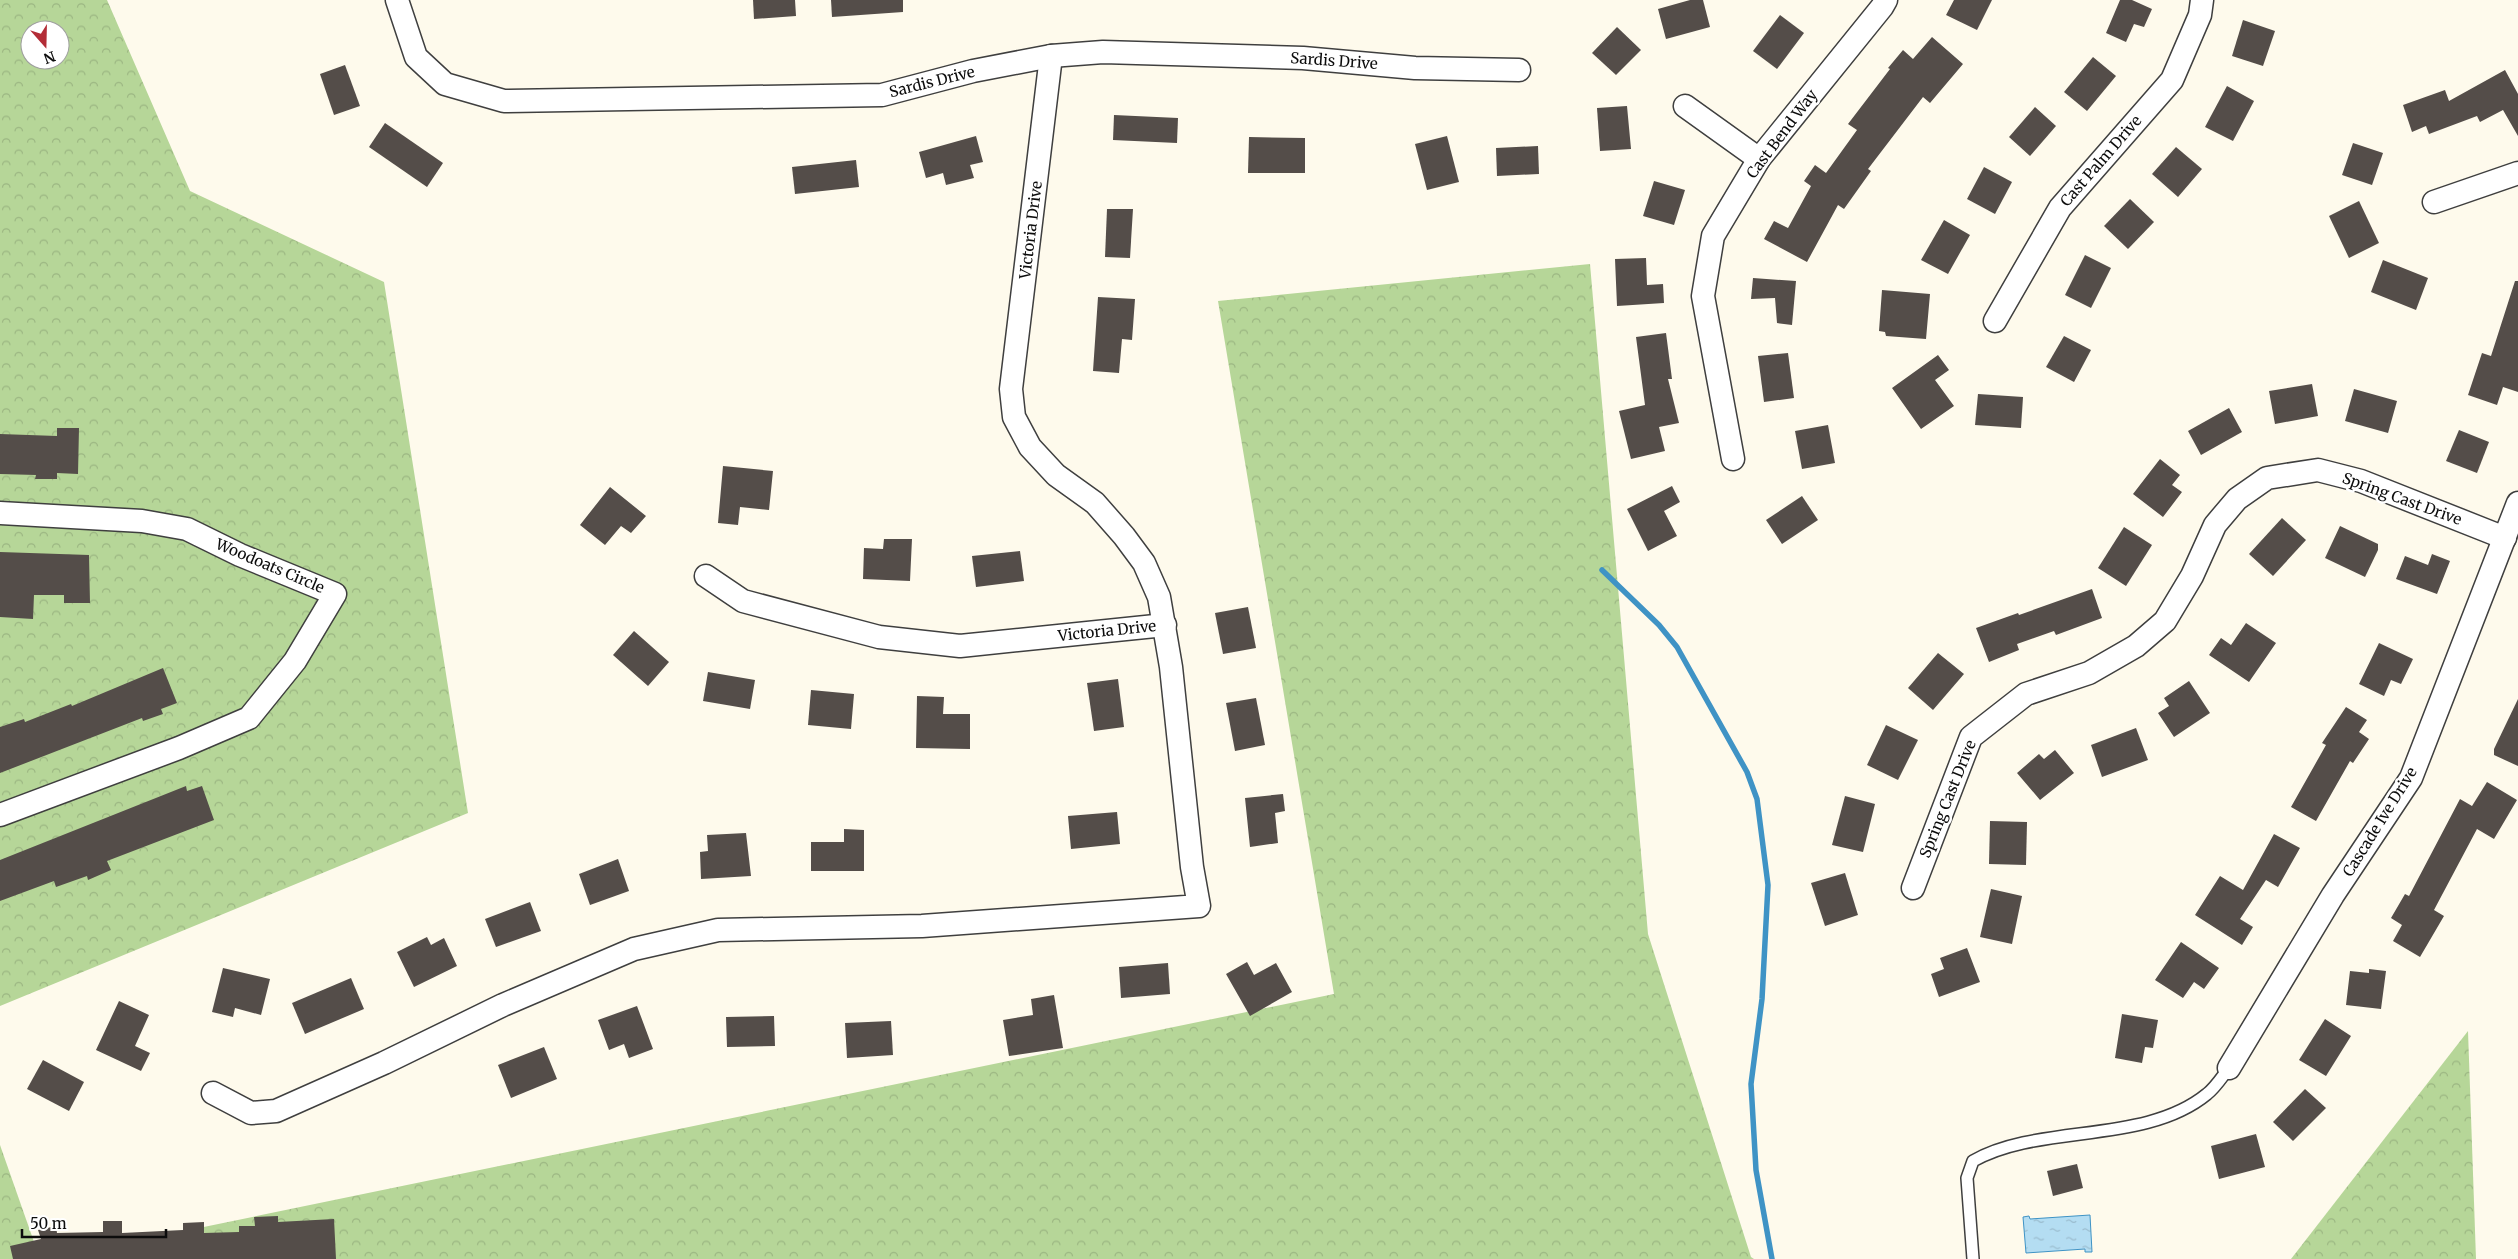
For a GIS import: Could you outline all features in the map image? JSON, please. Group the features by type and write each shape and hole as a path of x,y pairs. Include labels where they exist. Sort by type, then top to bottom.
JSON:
{"street":[{"name":"Sardis Drive","path":"396,0 416,57 445,84 504,101 882,95 973,71 1051,56 1122,52 1303,58 1415,68 1518,70"},
{"name":"Cast Bend Way","path":"1733,459 1702,296 1713,236 1759,159 1886,0"},
{"name":"Cast Palm Drive","path":"1995,320 2060,208 2172,80 2200,15 2202,0"},
{"name":"Victoria Drive","path":"706,576 743,601 879,637 960,646 1165,625 1159,597 1144,563 1095,503 1056,475 1030,447 1014,417 1011,389 1051,56"},
{"path":"1685,106 1759,159"},
{"path":"2434,202 2518,174"},
{"name":"Spring Cast Drive","path":"1913,888 1971,737 2026,694 2089,673 2136,646 2166,621 2192,576 2215,525 2237,499 2267,478 2318,470 2361,481 2505,538"},
{"name":"Cascade Ive Drive","path":"2230,1068 2333,895 2411,778 2518,503"},
{"name":"Woodoats Circle","path":"0,513 142,521 187,530 240,555 335,594 295,661 249,718 178,748 0,815"},
{"path":"213,1093 251,1113 276,1111 384,1063 503,1005 634,949 710,931 922,926 1200,906 1192,867 1183,768 1165,625"}],"lane":[{"path":"1973,1259 1967,1178 1973,1161 1990,1151 2013,1145 2141,1124 2168,1114 2207,1094 2230,1068"}],"green space":[{"path":"0,0 107,0 190,191 384,282 468,813 0,1006"},
{"path":"1590,264 1648,934 1751,1257 1754,1259 48,1259 1334,994 1218,301"},
{"path":"2468,1031 2476,1259 2291,1259"},
{"path":"0,1145 40,1259 0,1259"}],"water":[{"path":"2090,1215 2092,1252 2085,1252 2085,1249 2026,1253 2023,1217 2029,1216 2030,1219"}],"building":[{"path":"753,0 795,0 796,16 754,19"},
{"path":"831,0 903,0 903,12 832,17"},
{"path":"1690,0 1703,0 1710,27 1666,39 1658,9"},
{"path":"1954,0 1992,0 1977,30 1946,15"},
{"path":"2120,0 2132,0 2152,9 2144,27 2134,24 2126,42 2106,33"},
{"path":"1780,15 1804,33 1777,69 1753,51"},
{"path":"2243,20 2275,31 2263,66 2232,56"},
{"path":"1617,27 1641,50 1616,75 1592,53"},
{"path":"1932,37 1963,64 1930,103 1923,97 1868,169 1871,171 1844,209 1838,205 1807,262 1764,239 1774,221 1788,228 1811,186 1804,181 1815,165 1826,173 1857,130 1848,124 1890,69 1888,68 1903,50 1913,59"},
{"path":"2093,57 2116,76 2087,111 2064,92"},
{"path":"345,65 360,106 334,115 320,74"},
{"path":"2505,70 2518,94 2518,136 2503,110 2480,122 2477,116 2429,134 2426,126 2412,132 2403,105 2445,90 2449,101"},
{"path":"2227,86 2254,101 2233,141 2205,127"},
{"path":"1627,106 1631,149 1600,151 1597,108"},
{"path":"2035,107 2056,126 2030,156 2009,137"},
{"path":"1114,115 1178,118 1177,143 1113,140"},
{"path":"385,123 443,163 427,187 369,147"},
{"path":"976,136 983,162 970,165 974,178 946,185 943,173 926,178 919,152"},
{"path":"1447,136 1459,182 1427,190 1415,144"},
{"path":"1249,137 1305,138 1305,173 1248,173"},
{"path":"2353,143 2383,153 2372,185 2342,175"},
{"path":"1538,146 1539,174 1497,176 1496,148"},
{"path":"2176,147 2202,169 2178,197 2152,174"},
{"path":"856,160 859,187 795,194 792,167"},
{"path":"1984,167 2012,182 1995,214 1967,199"},
{"path":"1654,181 1685,190 1674,225 1643,216"},
{"path":"2130,199 2154,222 2128,249 2104,226"},
{"path":"2359,201 2379,243 2349,258 2329,216"},
{"path":"1107,209 1133,209 1130,258 1105,257"},
{"path":"1944,220 1970,235 1948,274 1921,260"},
{"path":"2085,255 2111,268 2091,308 2065,295"},
{"path":"1646,258 1647,285 1663,284 1664,303 1617,306 1615,259"},
{"path":"2383,260 2428,278 2416,310 2371,292"},
{"path":"1753,278 1796,281 1792,325 1777,323 1775,298 1751,299"},
{"path":"2515,281 2518,281 2518,392 2503,387 2497,405 2468,395 2482,353 2491,356"},
{"path":"1882,290 1930,294 1926,339 1886,336 1885,332 1879,331"},
{"path":"1098,297 1135,299 1132,340 1122,339 1119,373 1093,371"},
{"path":"1666,333 1672,379 1668,379 1679,423 1659,427 1665,451 1631,459 1619,411 1645,405 1636,337"},
{"path":"2064,336 2091,350 2074,382 2046,367"},
{"path":"1788,353 1794,398 1764,402 1758,356"},
{"path":"1938,355 1949,370 1935,380 1954,406 1921,429 1892,388"},
{"path":"2312,384 2318,416 2275,424 2269,391"},
{"path":"2354,389 2397,401 2388,433 2345,421"},
{"path":"1978,394 2023,397 2021,428 1975,425"},
{"path":"2229,408 2242,432 2201,455 2188,431"},
{"path":"1828,425 1835,463 1802,469 1795,431"},
{"path":"57,428 79,428 78,474 57,473 57,479 35,479 36,475 0,474 0,434 57,436"},
{"path":"2459,430 2489,442 2477,473 2446,461"},
{"path":"2160,459 2180,475 2172,485 2182,492 2163,517 2133,494"},
{"path":"723,466 773,471 769,510 740,507 738,525 718,523"},
{"path":"1672,486 1680,502 1664,511 1677,536 1648,551 1627,509"},
{"path":"610,487 646,516 631,533 621,526 605,545 580,525"},
{"path":"1802,496 1818,520 1782,544 1766,520"},
{"path":"2282,518 2306,540 2273,576 2249,554"},
{"path":"2340,526 2378,544 2378,550 2365,577 2325,558"},
{"path":"2124,527 2152,545 2126,586 2098,568"},
{"path":"884,539 912,539 910,581 863,579 864,548 883,549"},
{"path":"1020,551 1024,581 976,587 972,556"},
{"path":"0,552 89,555 90,603 64,603 64,595 34,595 33,619 0,617"},
{"path":"2432,554 2450,561 2437,594 2396,579 2405,556 2428,565"},
{"path":"2092,589 2102,618 2056,635 2054,631 2017,644 2019,650 1989,662 1976,628"},
{"path":"1248,607 1256,648 1223,654 1215,613"},
{"path":"2246,623 2276,643 2249,682 2209,655 2221,638 2231,645"},
{"path":"634,631 669,662 648,686 613,655"},
{"path":"2379,643 2413,659 2401,684 2391,680 2384,696 2359,684"},
{"path":"1938,653 1964,674 1933,710 1908,688"},
{"path":"163,668 177,703 161,709 163,714 143,721 142,718 0,773 0,727 24,719 25,722 71,704 72,706"},
{"path":"708,672 755,680 750,709 703,701"},
{"path":"1118,679 1124,727 1094,731 1087,683"},
{"path":"2189,681 2210,713 2174,737 2158,713 2169,706 2164,698"},
{"path":"811,690 854,694 851,729 808,725"},
{"path":"917,696 944,697 943,714 970,714 970,749 916,748"},
{"path":"1256,698 1265,745 1235,751 1226,703"},
{"path":"2518,699 2518,766 2494,755 2494,749"},
{"path":"2346,707 2367,720 2359,732 2369,739 2353,763 2350,761 2316,821 2291,807 2326,745 2322,743"},
{"path":"1886,725 1918,740 1898,780 1867,765"},
{"path":"2136,728 2148,760 2102,777 2091,745"},
{"path":"2055,750 2074,773 2040,800 2017,773 2039,754 2044,759"},
{"path":"2487,782 2517,800 2494,839 2477,829 2434,910 2444,916 2420,957 2393,941 2402,925 2391,918 2405,894 2409,896 2460,799 2472,806"},
{"path":"186,786 187,791 202,786 214,820 107,861 111,870 88,880 87,876 56,887 54,881 0,901 0,860"},
{"path":"1283,794 1285,811 1275,813 1278,843 1250,847 1245,798"},
{"path":"1845,796 1875,804 1863,852 1832,845"},
{"path":"1117,812 1120,844 1071,849 1068,816"},
{"path":"1990,821 2027,822 2026,865 1989,864"},
{"path":"844,829 864,830 864,871 811,871 811,842 844,842"},
{"path":"746,833 751,876 701,879 700,852 708,851 707,835"},
{"path":"2274,834 2300,848 2278,887 2266,880 2240,919 2253,927 2242,945 2195,915 2220,876 2243,890"},
{"path":"618,859 629,891 590,905 579,874"},
{"path":"1845,873 1858,915 1825,926 1811,883"},
{"path":"1991,889 2022,896 2012,944 1980,937"},
{"path":"530,902 541,931 496,947 485,919"},
{"path":"427,937 431,945 444,938 457,966 414,987 397,952"},
{"path":"2181,942 2219,968 2204,989 2194,982 2183,998 2155,980"},
{"path":"1967,948 1980,982 1939,997 1931,974 1944,969 1940,958"},
{"path":"1247,962 1254,975 1276,963 1292,992 1250,1016 1226,974"},
{"path":"1168,963 1170,994 1121,998 1119,967"},
{"path":"223,968 270,979 261,1015 235,1008 233,1017 212,1012"},
{"path":"2369,969 2386,971 2381,1009 2346,1005 2350,971 2369,973"},
{"path":"351,978 364,1009 305,1034 292,1003"},
{"path":"1054,995 1063,1048 1009,1056 1003,1020 1033,1015 1031,999"},
{"path":"119,1001 149,1015 135,1046 150,1053 141,1071 96,1050"},
{"path":"637,1006 653,1049 629,1058 624,1044 609,1050 598,1020"},
{"path":"2122,1014 2158,1020 2153,1048 2145,1047 2142,1063 2115,1058"},
{"path":"774,1016 775,1046 727,1047 726,1017"},
{"path":"2325,1019 2351,1036 2326,1076 2299,1060"},
{"path":"891,1021 893,1055 847,1058 845,1023"},
{"path":"544,1047 557,1079 511,1098 498,1065"},
{"path":"43,1060 84,1082 69,1111 27,1089"},
{"path":"2305,1089 2326,1108 2293,1141 2273,1122"},
{"path":"2256,1134 2265,1167 2219,1179 2211,1146"},
{"path":"2077,1164 2083,1188 2053,1196 2047,1171"},
{"path":"278,1216 278,1222 334,1219 336,1259 13,1259 10,1246 41,1239 38,1230 56,1226 57,1233 103,1232 103,1221 122,1221 122,1233 183,1230 183,1223 204,1222 204,1233 239,1232 239,1226 255,1226 254,1217"}],"waterway":[{"path":"1602,570 1659,625 1677,647 1747,772 1757,799 1768,885 1762,999 1751,1084 1756,1170 1772,1259"}]}
